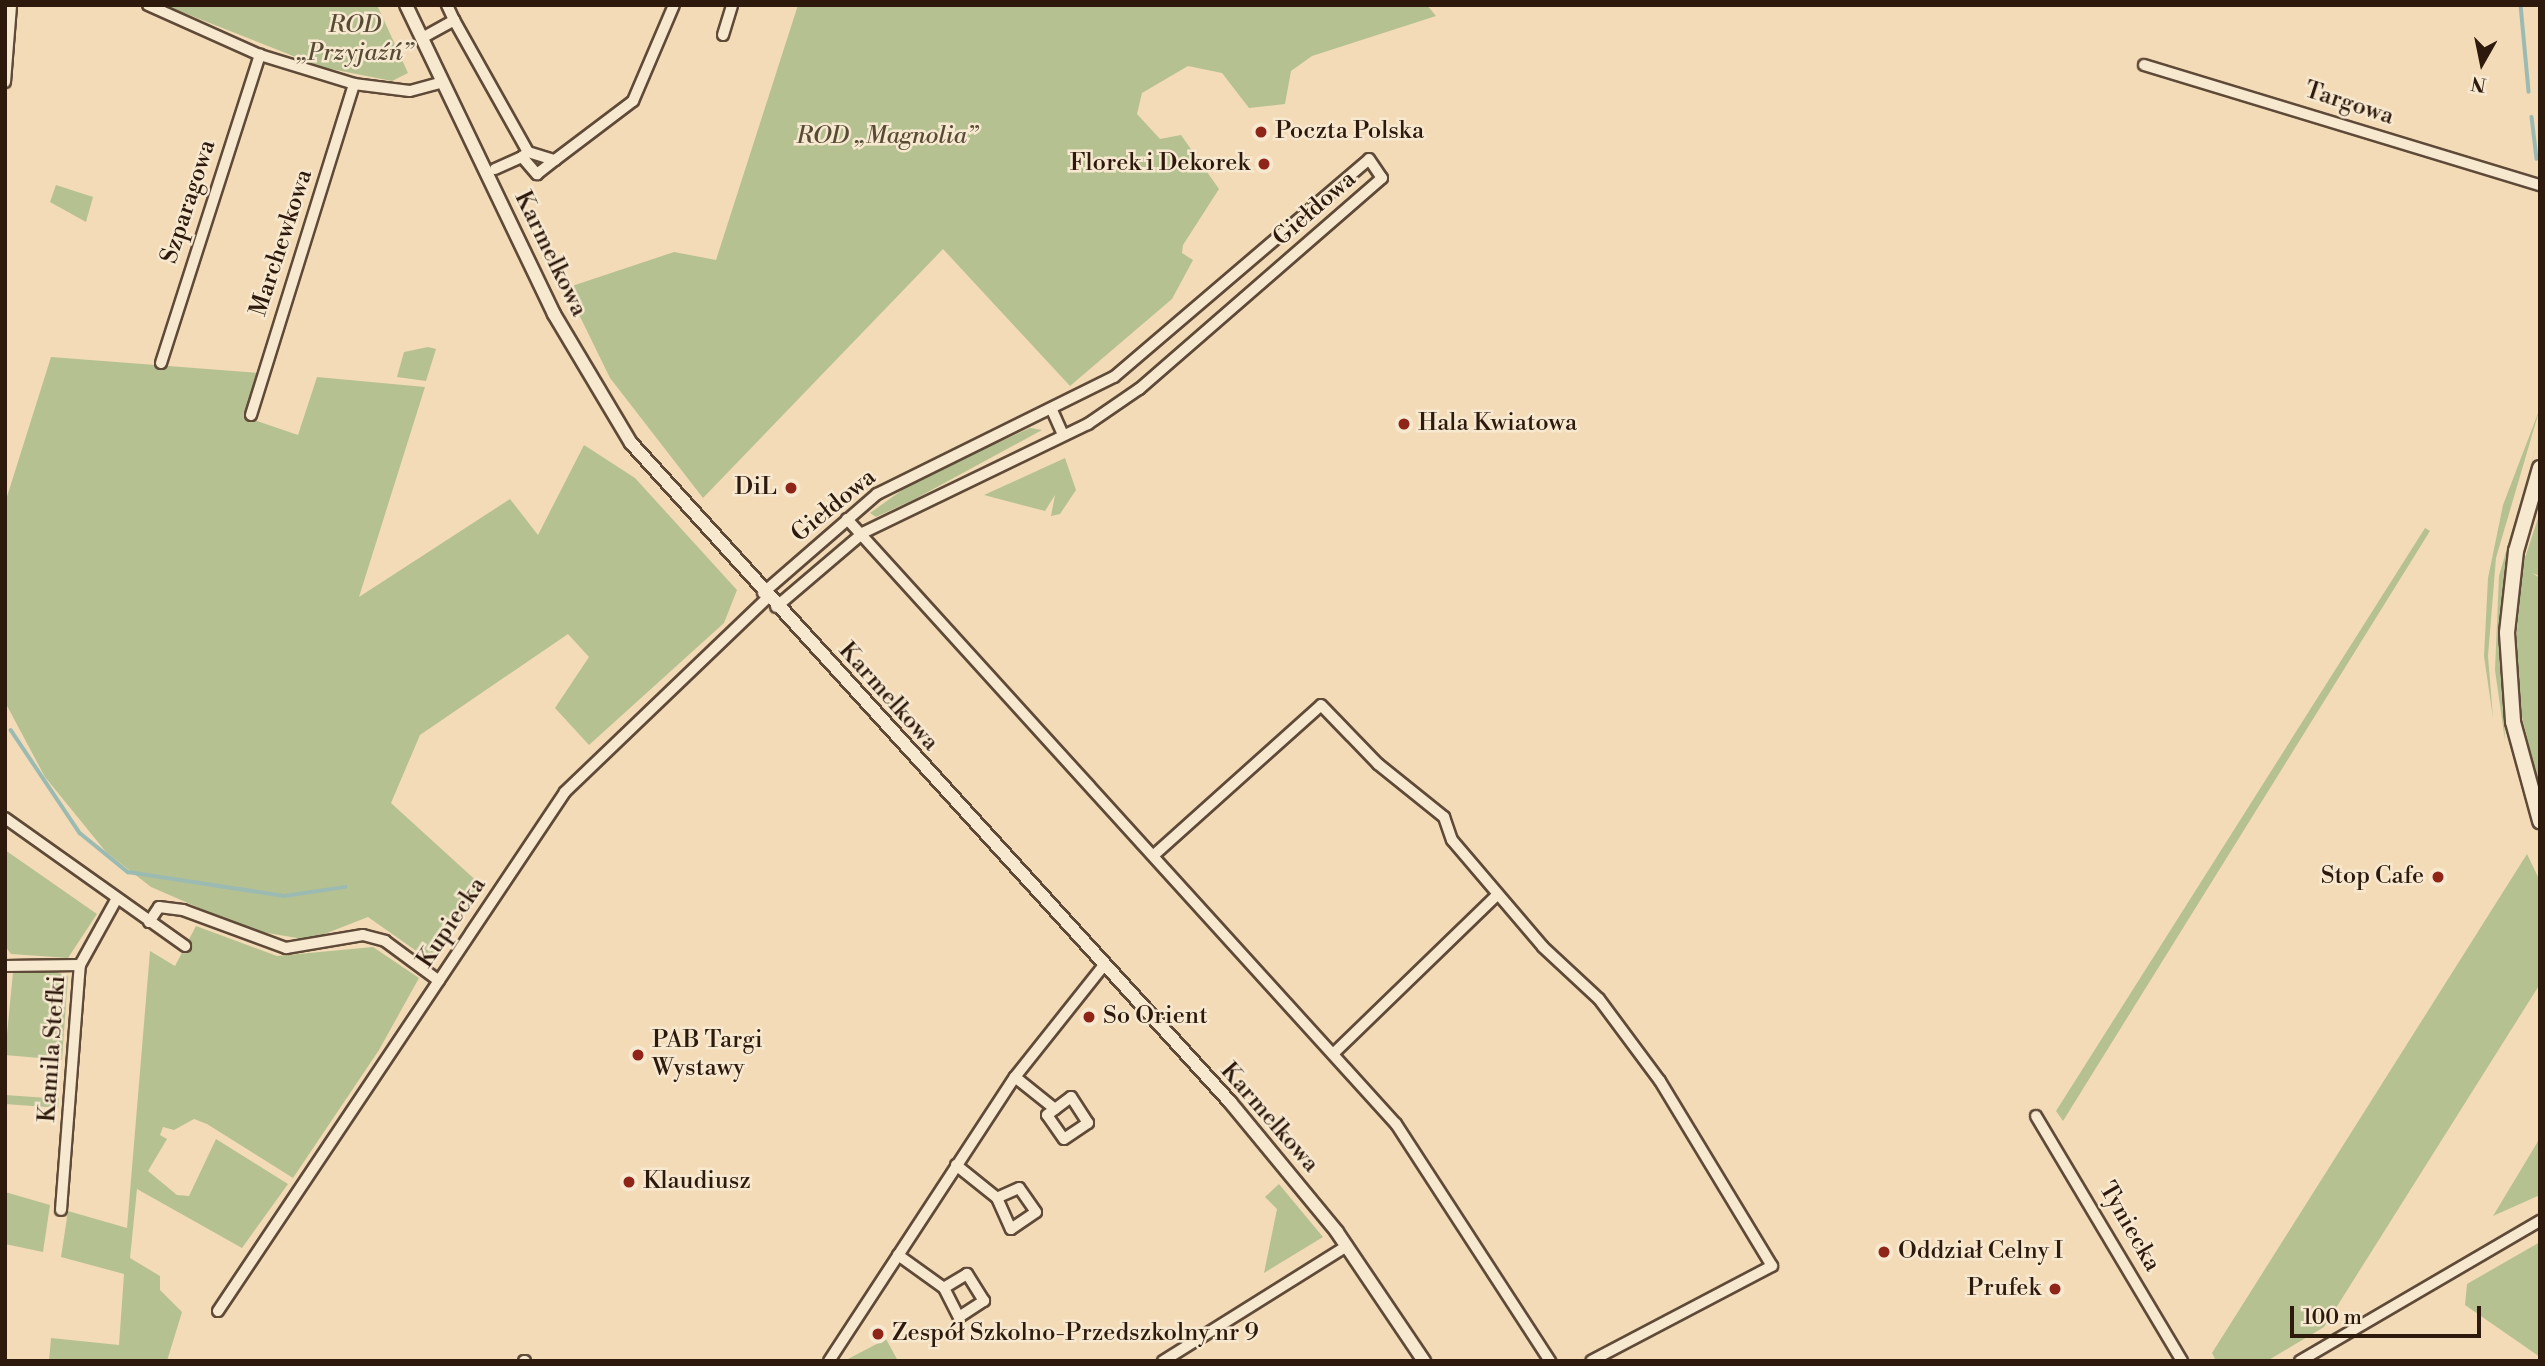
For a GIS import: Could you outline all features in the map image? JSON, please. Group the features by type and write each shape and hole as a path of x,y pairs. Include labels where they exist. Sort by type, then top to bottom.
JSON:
{"main road":[{"path":"2540,468 2515,551 2507,633 2513,722 2540,821"}],"street":[{"path":"5,82 11,5"},
{"path":"148,5 260,55 354,84 410,91 443,82"},
{"name":"Karmelkowa","path":"406,5 609,413 769,599 1275,1155 1347,1246 1424,1361"},
{"path":"447,5 537,174 633,101 674,5"},
{"path":"723,35 732,5"},
{"path":"422,38 454,20"},
{"name":"Szparagowa","path":"162,363 260,55"},
{"name":"Targowa","path":"2144,65 2540,185"},
{"name":"Marchewkowa","path":"251,415 354,84"},
{"path":"495,169 525,155 555,160"},
{"name":"Giełdowa","path":"1369,159 1382,178 1139,389 1063,435 863,533 769,599 847,519 906,477 1052,410 1114,377 1369,159"},
{"path":"1256,256 1271,274"},
{"path":"1217,290 1232,309"},
{"path":"1052,410 1063,435"},
{"path":"847,519 863,533 1334,1053 1440,1184 1550,1361"},
{"name":"Kupiecka","path":"218,1311 565,792 769,599"},
{"path":"1154,855 1321,705 1378,764 1416,796 1424,796 1497,895 1599,999 1653,1070 1772,1266 1591,1361"},
{"path":"5,818 116,900 185,946"},
{"path":"1334,1053 1497,895"},
{"name":"Kamila Stefki","path":"61,1209 80,965 116,900"},
{"path":"149,922 159,907 183,910 286,948 363,935 385,941 439,981"},
{"path":"5,966 80,965"},
{"path":"830,1361 1015,1077 1104,965"},
{"path":"1015,1077 1055,1109"},
{"name":"Tyniecka","path":"2036,1116 2182,1361"},
{"path":"956,1165 997,1198"},
{"path":"2301,1361 2540,1222"},
{"path":"1163,1361 1347,1246"},
{"path":"898,1255 944,1288"}],"green space":[{"name":"ROD „Przyjaźń”","path":"164,5 377,5 408,73 392,81 321,67"},
{"name":"ROD „Magnolia”","path":"798,5 1427,5 1436,16 1312,56 1291,71 1285,104 1249,108 1222,73 1188,66 1142,93 1137,114 1160,139 1181,135 1219,189 1183,245 1182,253 1193,260 1172,299 1070,386 943,249 703,498 610,378 566,288 674,252 716,260"},
{"path":"56,185 93,197 86,222 50,202"},
{"path":"428,347 436,349 426,381 397,377 404,352"},
{"path":"51,357 258,373 245,417 298,435 317,377 425,387 359,597 510,499 538,535 584,445 635,478 737,590 724,623 589,745 555,708 589,657 568,634 420,735 391,803 481,885 432,962 368,917 309,940 250,930 151,887 106,852 45,777 6,704 5,503"},
{"path":"2540,408 2496,558 2488,656 2493,718 2484,656 2488,578 2503,505"},
{"path":"1030,428 1042,430 915,499 876,517 870,513 919,478"},
{"path":"2540,433 2511,537 2500,611 2505,741 2495,670 2499,576"},
{"path":"1065,458 1076,490 1060,514 1051,516 1055,495 1045,511 984,495"},
{"path":"2540,512 2540,576 2532,573 2540,578 2540,790 2522,717 2516,643 2522,567"},
{"path":"2425,528 2430,531 2063,1121 2056,1111"},
{"path":"5,850 97,914 68,958 11,954 5,946"},
{"path":"2527,854 2540,881 2540,984 2324,1327 2267,1361 2216,1361 2212,1353"},
{"path":"196,926 277,956 373,947 419,978 379,1050 293,1178 207,1124 194,1119 174,1130 163,1127 160,1135 167,1139 148,1171 177,1195 189,1196 216,1139 288,1184 242,1248 137,1189 130,1258 160,1276 160,1290 182,1312 167,1361 49,1361 51,1338 119,1345 124,1274 61,1257 68,1211 127,1228 150,951 175,966"},
{"path":"53,971 68,976 62,1060 5,1055 13,972"},
{"path":"5,1095 59,1099 58,1108 5,1104"},
{"path":"2540,1135 2540,1195 2493,1216 2537,1143"},
{"path":"1279,1184 1323,1237 1264,1273 1277,1209 1265,1197"},
{"path":"5,1192 50,1205 43,1252 5,1244"},
{"path":"2540,1242 2540,1357 2465,1305 2467,1284"},
{"path":"886,1339 898,1361 849,1361 848,1359"}],"waterway":[{"path":"2521,5 2529,92"},
{"path":"2532,117 2537,159"},
{"path":"11,730 80,833 128,872 284,896 345,887"}],"place":[{"name":"Poczta Polska","path":"1261,132"},
{"name":"Florek i Dekorek","path":"1264,164"},
{"name":"Hala Kwiatowa","path":"1404,424"},
{"name":"DiL","path":"791,488"},
{"name":"Stop Cafe","path":"2438,877"},
{"name":"So Orient","path":"1089,1017"},
{"name":"PAB Targi Wystawy","path":"638,1055"},
{"name":"Klaudiusz","path":"629,1182"},
{"name":"Oddział Celny I","path":"1884,1252"},
{"name":"Prufek","path":"2055,1289"},
{"name":"Zespół Szkolno-Przedszkolny nr 9","path":"878,1334"}]}
